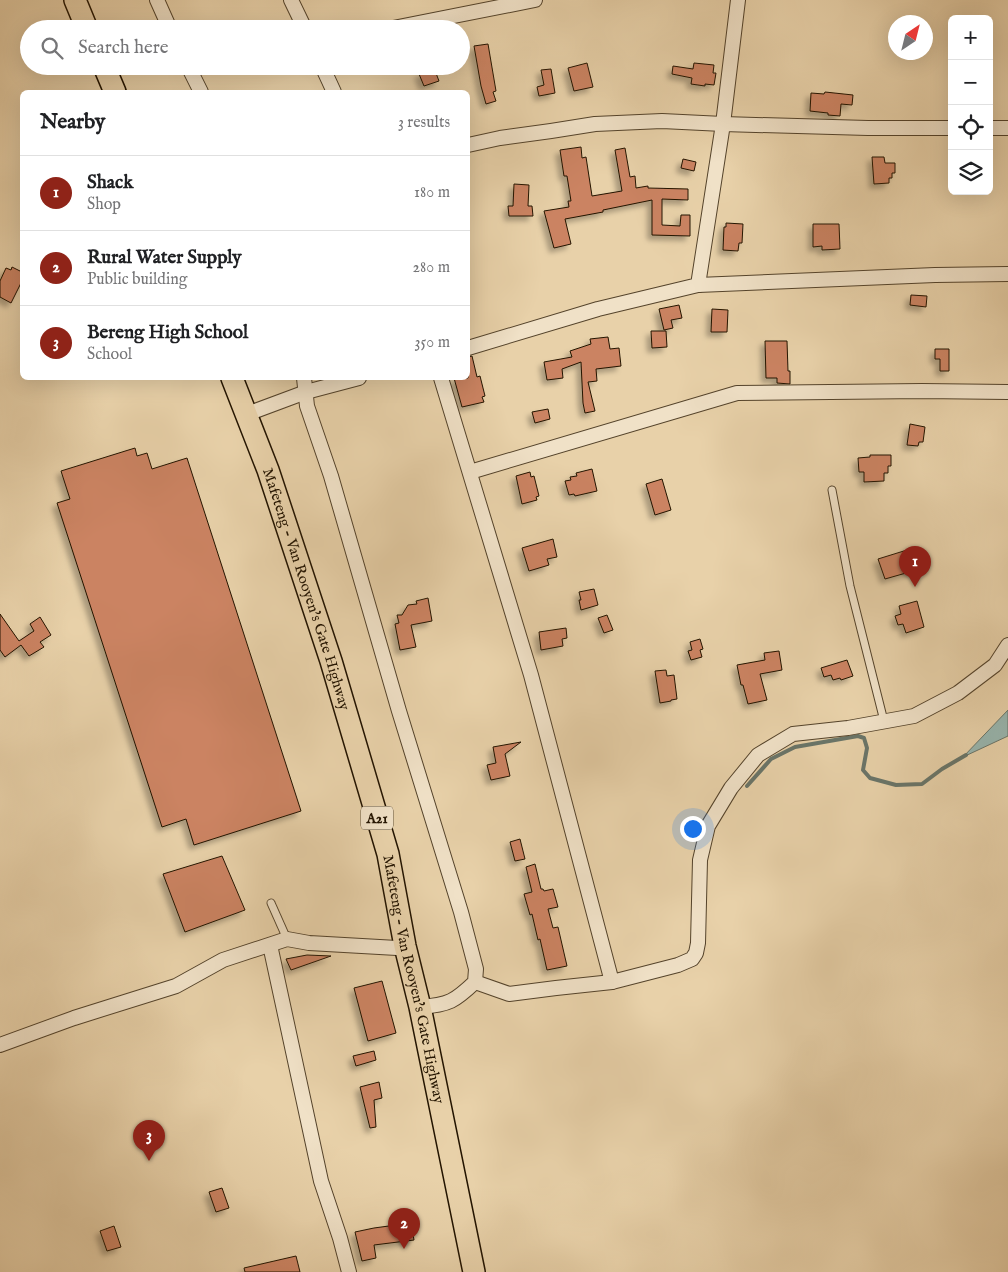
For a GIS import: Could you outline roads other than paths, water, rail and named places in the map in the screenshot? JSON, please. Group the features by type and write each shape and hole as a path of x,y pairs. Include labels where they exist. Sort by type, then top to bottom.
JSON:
{"main road":[{"path":"75,0 83,20"},
{"path":"108,75 114,90"},
{"name":"Mafeteng - Van Rooyen's Gate Highway","path":"233,380 268,470 331,661 388,854 405,946 420,1007 474,1272"}],"street":[{"path":"157,0 166,20"},
{"path":"291,0 301,20"},
{"path":"434,20 535,0"},
{"path":"698,285 723,124 738,0"},
{"path":"192,75 200,90"},
{"path":"326,75 333,90"},
{"path":"470,144 595,124 662,121 868,128 948,128"},
{"path":"993,128 1008,128"},
{"path":"470,347 598,309 698,285 1008,274"},
{"path":"304,380 307,406 331,476 399,711 461,912 476,969 475,982 459,997 440,1006 420,1007"},
{"path":"247,414 306,392 351,380"},
{"path":"442,380 531,675 612,982"},
{"path":"470,472 737,393 1008,392"},
{"path":"475,982 510,994 612,982 678,965 692,959 696,954 698,943 700,860 708,826 731,788 758,755 793,734 848,728 914,716 958,693 994,665 1008,645"},
{"path":"0,1045 74,1018 176,986 222,960 287,939 309,943 397,948 405,946"},
{"path":"270,946 321,1182 340,1238 349,1272"}],"lane":[{"path":"832,490 850,586 884,722"},
{"path":"271,903 287,939"}],"water":[{"path":"1008,710 1008,736 963,757"}],"waterway":[{"path":"747,786 771,759 795,747 858,736 864,738 867,748 863,770 870,778 896,785 922,784 942,769 966,755"}],"place":[{"name":"Shack","path":"915,587"},
{"name":"Bereng High School","path":"149,1161"},
{"name":"Rural Water Supply","path":"404,1249"}]}
